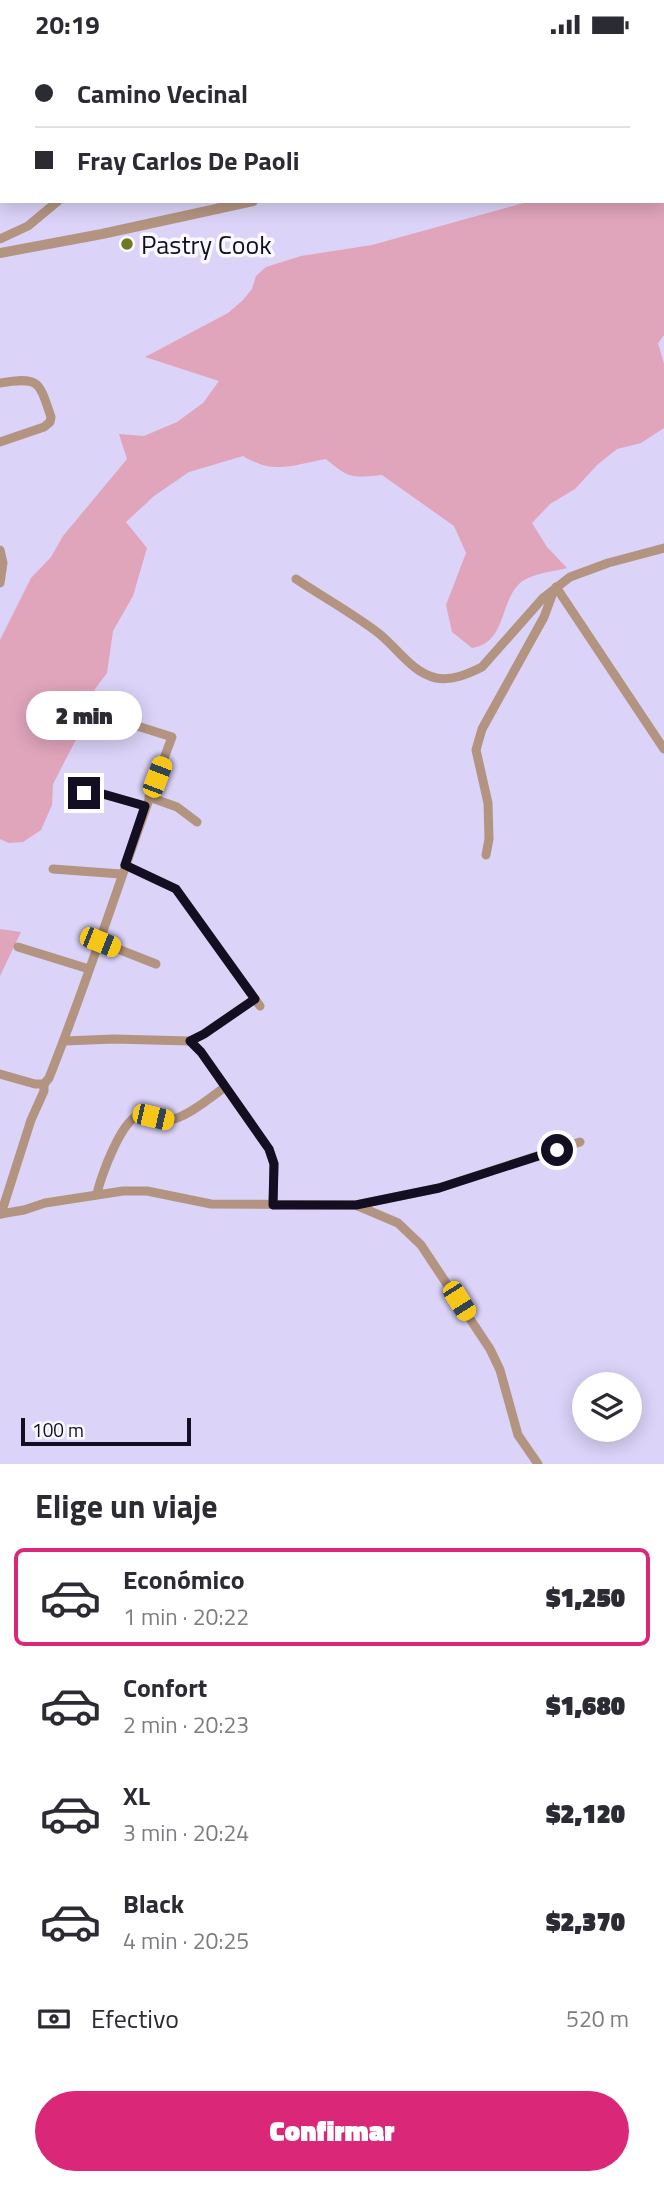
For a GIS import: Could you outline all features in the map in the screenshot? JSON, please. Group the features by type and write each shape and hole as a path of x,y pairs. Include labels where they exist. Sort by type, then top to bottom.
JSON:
{"street":[{"path":"0,239 29,226 56,203"},
{"path":"0,253 244,203"},
{"path":"0,383 34,381 40,386 51,417 44,427 0,442"},
{"path":"296,579 378,633 423,673 438,678 454,678 482,667 542,598 570,577 608,563 664,548"},
{"path":"0,550 3,572 0,583"},
{"path":"556,587 664,749"},
{"path":"486,855 489,839 488,803 476,750 482,729 544,617 556,587"},
{"path":"115,719 172,737 145,806 64,1041 31,1120 1,1214 123,1191 147,1191 211,1204 356,1205 439,1188 580,1142"},
{"path":"84,793 103,794 145,806"},
{"path":"149,797 177,807 197,822"},
{"path":"53,869 123,870 176,889 257,1002 190,1041 64,1041"},
{"path":"100,942 156,964"},
{"path":"18,947 89,969"},
{"path":"190,1041 201,1052 269,1149 274,1164 273,1205"},
{"path":"0,1074 44,1084"},
{"path":"97,1194 124,1128 132,1118 139,1114 167,1120 176,1118 225,1087"},
{"path":"356,1205 398,1223 421,1245 490,1349 518,1435 538,1464"}],"shaded area":[{"path":"524,203 664,203 664,335 658,343 664,364 664,428 641,443 617,449 597,465 575,489 550,504 532,523 547,547 567,568 536,575 519,584 508,602 497,631 483,645 472,648 452,632 446,605 466,553 454,526 382,475 351,476 326,459 274,467 243,456 189,472 154,496 126,522 147,548 133,596 113,631 107,673 95,689 81,730 53,784 52,805 41,830 23,842 9,843 0,839 0,640 31,578 51,557 63,536 127,459 119,434 144,436 177,422 203,403 219,381 145,357 228,313 243,300 252,289 256,276 266,267 301,256 372,245"},
{"path":"0,929 21,932 0,976"}],"place":[{"name":"Pastry Cook","path":"127,244"}],"route":[{"path":"84,793 103,794 145,806 125,865 166,883 184,897 255,999 190,1041 197,1046 269,1149 274,1164 273,1205 356,1205 439,1188 557,1150"}]}
